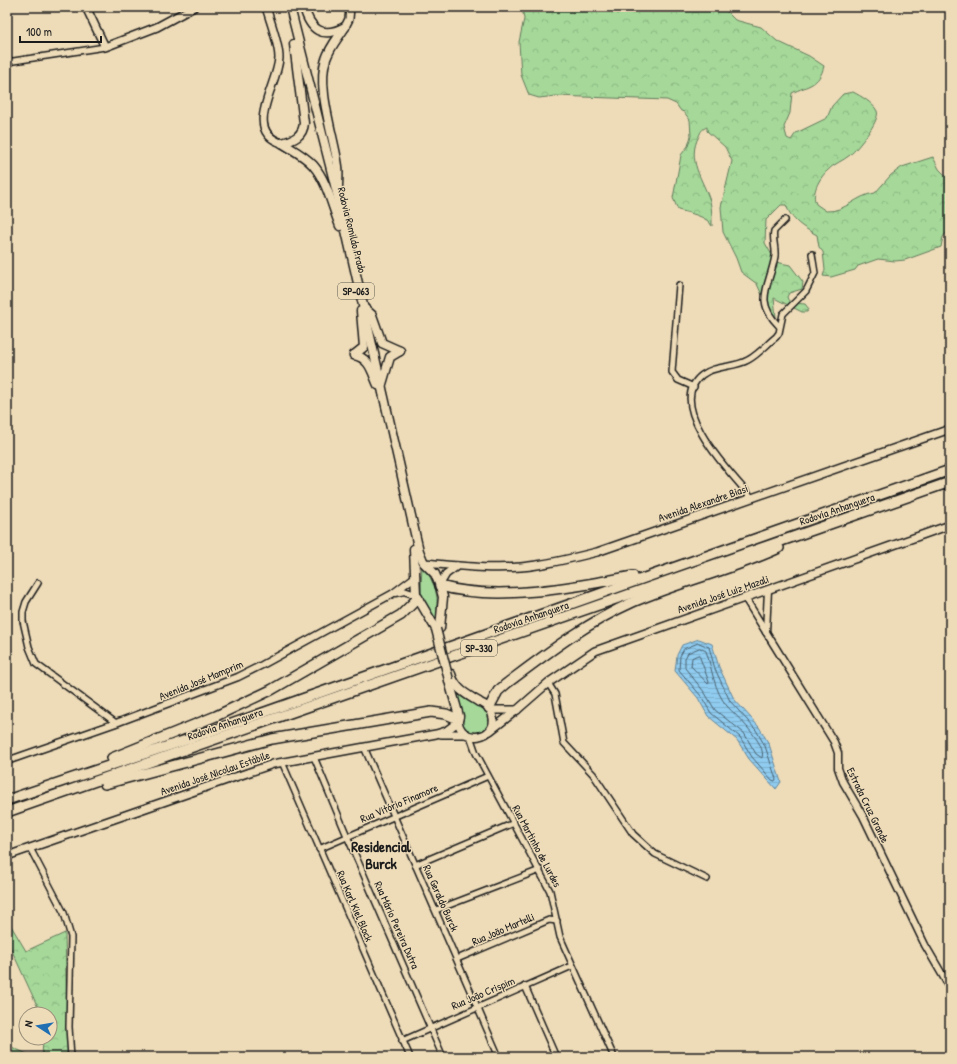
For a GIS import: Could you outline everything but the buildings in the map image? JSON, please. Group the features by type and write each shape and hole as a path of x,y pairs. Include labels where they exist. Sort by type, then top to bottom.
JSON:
{"highway":[{"name":"Rodovia Anhanguera","path":"7,800 193,737 950,470"},
{"name":"Rodovia Anhanguera","path":"7,812 950,482"},
{"path":"490,709 498,691 506,684 570,636 607,615 641,599 753,560 818,529"},
{"path":"440,585 470,593 499,593 576,586 662,571"},
{"path":"50,785 216,716 271,690 401,615 417,597"},
{"path":"52,797 272,739 431,712 446,714 458,719"}],"main road":[{"path":"86,7 105,47 157,27 194,7"},
{"path":"266,7 279,55 278,71 263,112 263,125 271,138 302,156 314,166 322,178 340,226"},
{"name":"Rodovia Romildo Prado","path":"288,7 340,226 362,308"},
{"name":"Rodovia Romildo Prado","path":"288,7 338,198 362,308 419,551 424,563"},
{"path":"304,7 308,20 318,30 331,32 345,27"},
{"path":"338,198 339,167 331,132 323,73 326,60 333,44 349,19 350,7"},
{"path":"282,143 291,141 301,134 304,123 294,36"},
{"path":"362,308 364,347 354,355 362,357 367,361 380,385"},
{"path":"362,308 372,314 382,343 400,351 390,357 380,385"},
{"name":"Rodovia Romildo Prado","path":"380,385 415,553 416,576"},
{"name":"Avenida Alexandre Biasi","path":"424,563 474,568 536,565 567,560 597,552 950,429"},
{"name":"Avenida José Luiz Mazali","path":"468,735 477,737 484,735 517,710 548,683 595,651 950,525"},
{"name":"SP-063","path":"424,563 435,574 443,597 438,629"},
{"path":"440,585 446,574 457,566"},
{"name":"SP-063","path":"416,576 417,597 438,629 450,677 458,719"},
{"name":"SP-063","path":"450,677 460,691 479,702"},
{"path":"479,702 490,709 517,710"},
{"path":"490,709 494,720 490,730"},
{"path":"458,719 468,735"},
{"name":"Avenida José Nicolau Estábile","path":"7,856 282,762 436,734 446,731 458,719"},
{"name":"Avenida José Nicolau Estábile","path":"436,734 468,735"}],"street":[{"path":"7,62 105,47"},
{"path":"779,326 770,316 765,298 775,254 774,231 785,220"},
{"path":"752,498 718,459 706,441 697,423 692,408 691,396 698,379 709,370 736,365 748,360 758,353 779,333 779,326 783,314 800,298 809,285 815,267 812,254"},
{"path":"679,285 672,372 678,380 694,387"},
{"name":"Avenida José Mamprim","path":"7,760 116,723 238,677 392,594 416,576"},
{"path":"38,583 26,602 23,616 29,647 36,664 116,723"},
{"path":"766,634 768,590"},
{"name":"Avenida José Mamprim","path":"392,594 404,591 417,597"},
{"name":"Estrada Cruz Grande","path":"745,598 834,742 838,753 838,768 843,782 863,816 925,945 950,988"},
{"path":"548,683 555,694 564,743 593,774 633,834 655,854 707,879"},
{"name":"Rua Martinho de Lurdes","path":"468,735 488,776 540,870 554,900 560,937 614,1057"},
{"name":"Rua Geraldo Burck","path":"364,747 500,1057"},
{"name":"Rua Mário Pereira Dutra","path":"314,756 347,836 444,1057"},
{"name":"Rua Karl Kiel Block","path":"282,762 410,1057"},
{"name":"Rua Vitório Finamore","path":"319,849 394,815 488,776"},
{"path":"416,865 514,823"},
{"path":"30,848 64,913 71,937 71,1057"},
{"path":"436,910 540,870"},
{"name":"Rua João Martelli","path":"457,959 549,920 557,921"},
{"name":"Rua João Crispim","path":"402,1041 478,1006 572,966"},
{"path":"525,986 556,1057"}],"green space":[{"path":"522,7 722,7 735,20 761,27 777,41 809,56 824,66 822,73 816,81 792,93 790,113 784,127 787,138 791,140 796,133 827,118 832,106 843,94 853,92 870,103 877,111 872,127 858,147 847,157 829,169 821,178 814,195 816,204 826,211 839,209 868,194 875,193 891,175 902,167 933,157 939,169 950,180 950,228 943,237 941,247 905,260 895,261 878,259 858,266 855,270 831,277 823,276 825,270 823,252 819,247 817,235 798,223 788,211 786,205 781,205 766,220 765,243 776,262 790,265 803,282 802,289 789,293 787,297 788,300 794,303 805,304 809,309 807,312 802,312 774,298 776,317 766,314 764,309 766,293 762,295 757,284 741,272 723,232 721,207 732,161 725,147 707,131 707,127 701,131 695,145 694,153 697,169 710,201 712,210 712,226 702,217 678,210 673,198 681,155 688,146 691,136 690,120 684,112 681,111 676,104 667,100 556,96 539,98 529,95 521,75 519,42 524,19"},
{"path":"422,560 435,588 437,598 437,625 421,594"},
{"path":"455,690 488,711 488,724 482,732 478,734 473,733 468,731 463,726"},
{"path":"7,919 26,951 65,933 68,1057 42,1057 43,1046 58,1046 58,1006 37,1006 7,940"},
{"path":"7,1045 34,1057 7,1057"}],"water":[{"path":"699,639 712,644 719,667 734,699 759,727 769,744 781,782 776,789 749,759 737,740 708,716 698,698 675,671 677,655 682,645"}],"district":[{"name":"Residencial Burck","path":"381,854"}]}
